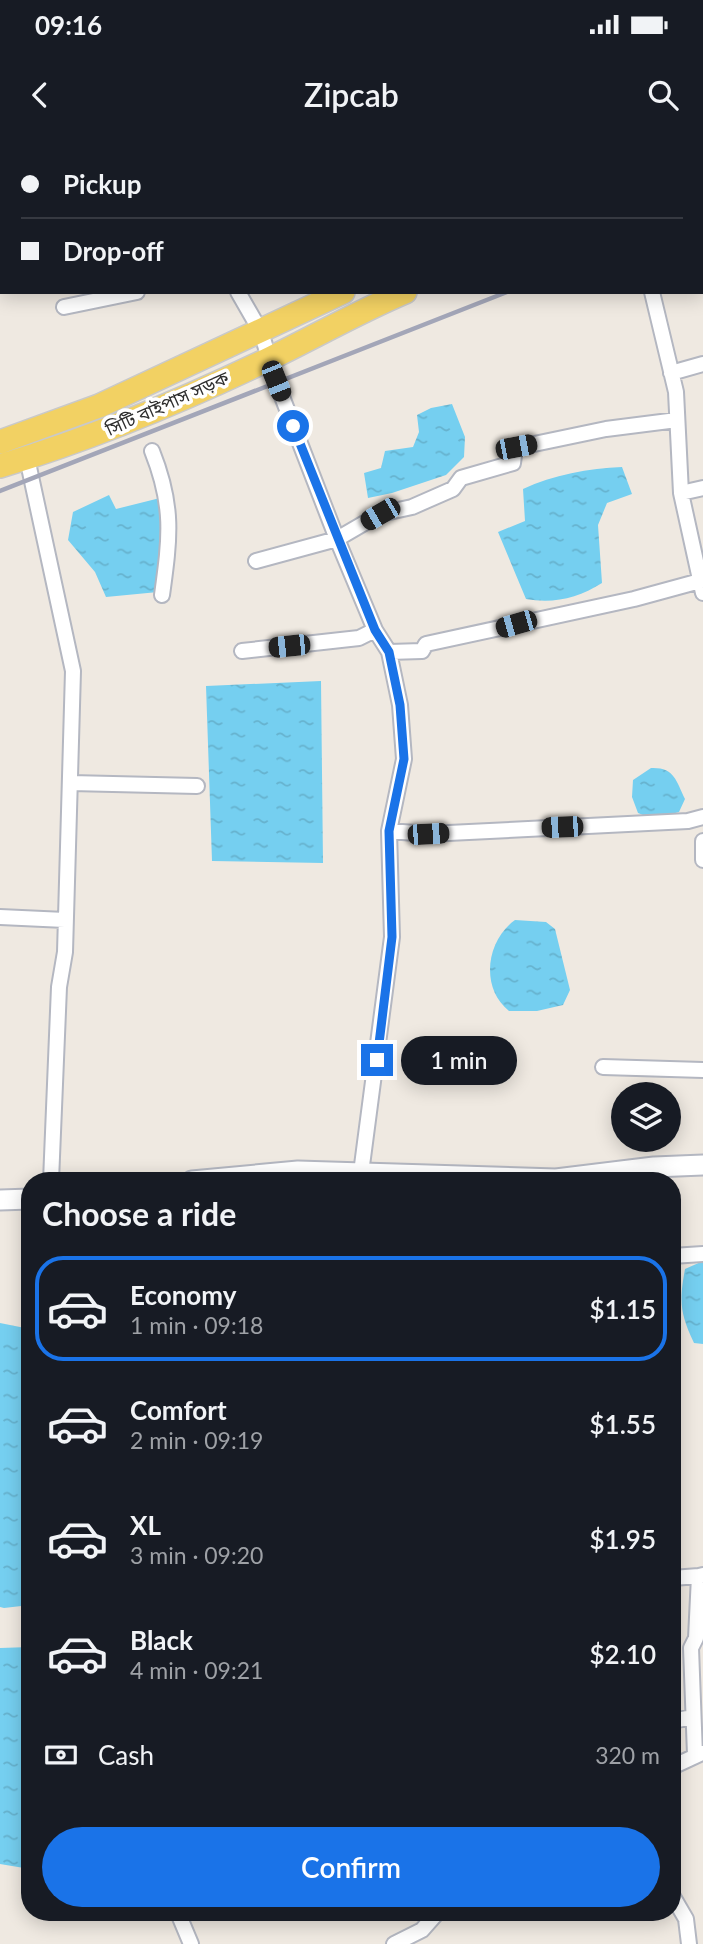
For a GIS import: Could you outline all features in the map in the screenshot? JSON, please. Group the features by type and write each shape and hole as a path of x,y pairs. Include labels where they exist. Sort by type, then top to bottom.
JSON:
{"main road":[{"path":"0,442 99,406 337,294"},
{"name":"সিটি বাইপাস সড়ক","path":"0,466 71,445 269,359 401,294"}],"street":[{"path":"64,307 126,294"},
{"path":"240,294 261,332 337,539 375,630 389,652 400,705 404,759 389,831 392,937 366,1172"},
{"path":"389,652 422,651 426,644 701,587 681,493 671,373 652,294"},
{"path":"671,373 703,364"},
{"path":"256,561 337,539 380,514 412,507 453,489 461,478 513,463 516,447 606,429 677,420"},
{"path":"152,451 163,479 169,509 169,544 162,595"},
{"path":"27,458 73,671 65,952 59,987 51,1172"},
{"path":"681,493 703,488"},
{"path":"242,651 359,638 375,630"},
{"path":"71,783 197,786"},
{"path":"389,831 428,834 688,821 703,817"},
{"path":"703,841 703,860"},
{"path":"0,917 65,920"},
{"path":"603,1067 703,1070"},
{"path":"613,1172 703,1165"},
{"path":"287,1172 312,1172"},
{"path":"0,1200 21,1199"},
{"path":"681,1255 703,1254"},
{"path":"681,1577 701,1575 696,1638 691,1648 693,1717 699,1754 681,1763"},
{"path":"681,1719 693,1717"},
{"path":"681,1910 686,1919 689,1944"},
{"path":"181,1921 191,1944"},
{"path":"394,1944 422,1930 430,1921"}],"water":[{"path":"452,404 465,437 464,457 446,475 368,498 364,473 381,468 385,451 413,447 419,432 417,415 431,408"},
{"path":"622,467 632,494 607,503 598,525 602,583 584,593 566,598 546,601 526,599 498,532 525,521 523,489 571,473"},
{"path":"109,495 116,509 164,497 158,592 106,597 95,572 68,540 73,512"},
{"path":"321,681 323,863 212,861 206,686"},
{"path":"651,768 665,770 673,776 685,799 679,812 653,819 638,813 632,797 633,780"},
{"path":"515,920 546,922 555,929 570,990 563,1005 537,1011 509,1011 500,1001 494,990 490,965 498,940"},
{"path":"703,1261 703,1344 694,1343 686,1323 682,1290 685,1269"},
{"path":"0,1323 21,1327 21,1606 0,1607"},
{"path":"21,1647 21,1868 0,1864 0,1648"}],"railway":[{"path":"0,491 502,294"}],"route":[{"path":"293,426 375,630 389,652 400,705 404,759 389,831 392,937 377,1060"}]}
